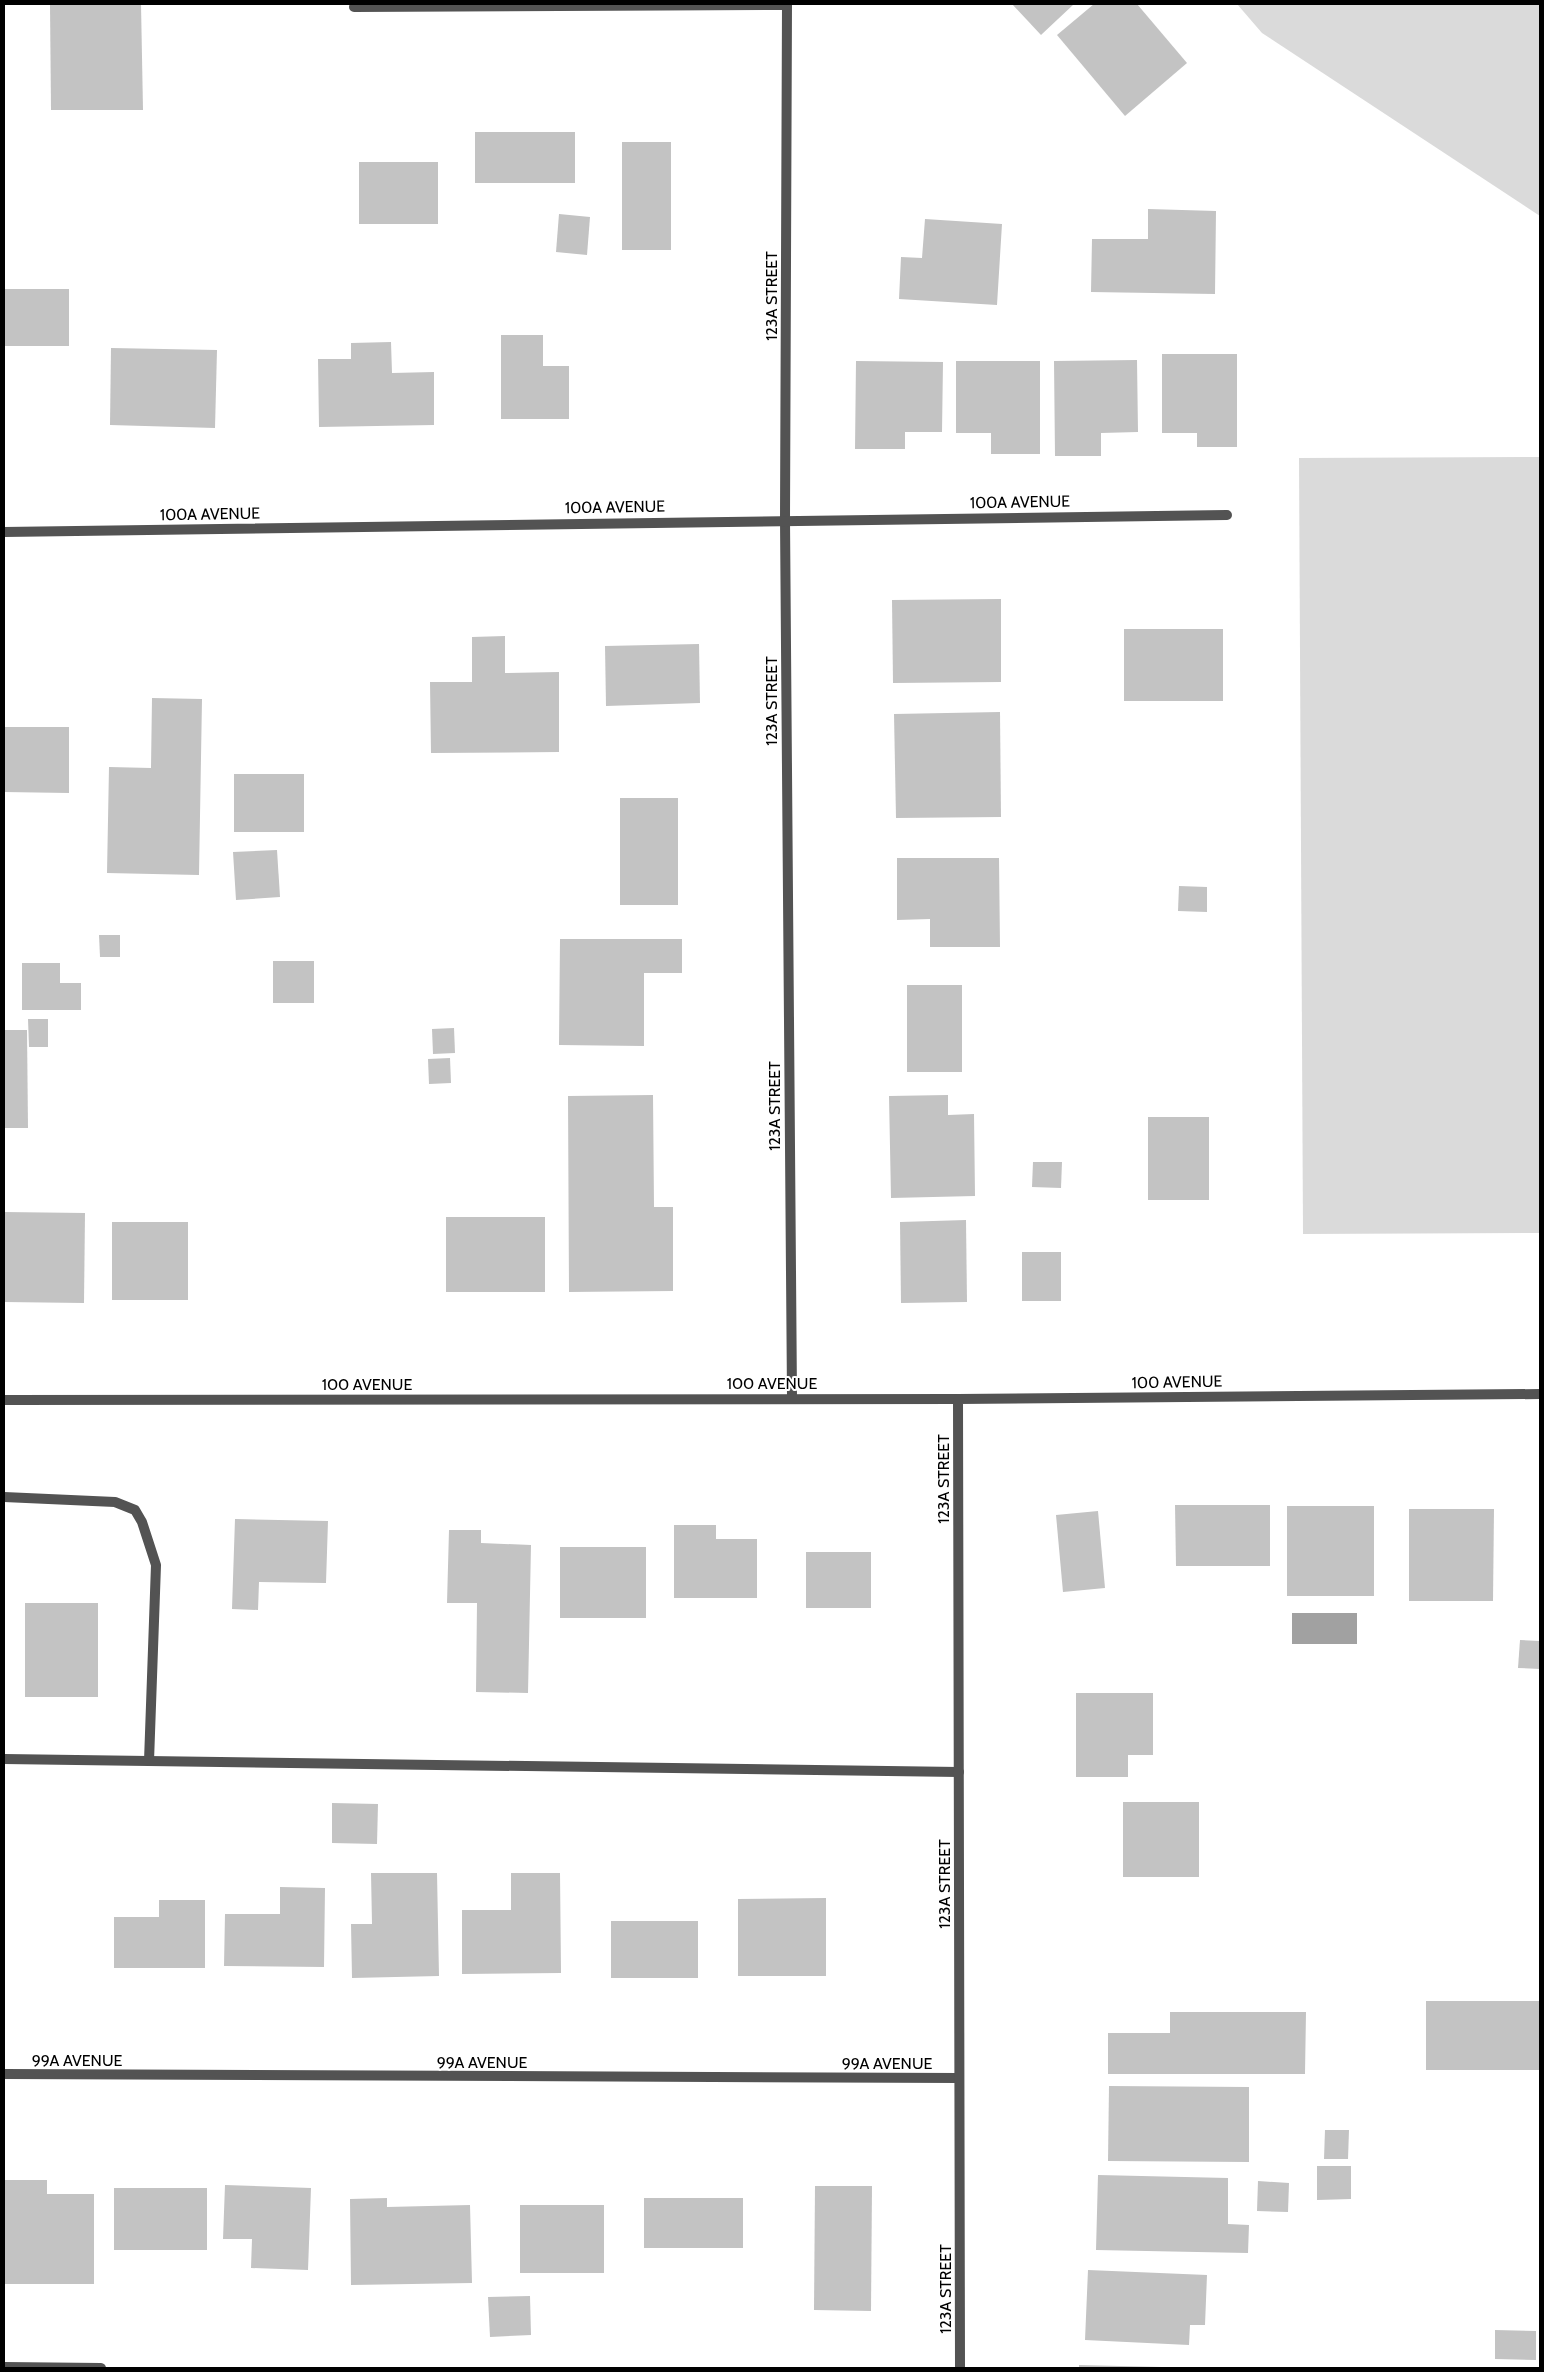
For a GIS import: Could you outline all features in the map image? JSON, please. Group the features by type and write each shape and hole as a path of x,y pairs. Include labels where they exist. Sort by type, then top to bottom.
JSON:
{"street":[{"path":"354,8 787,5"},
{"name":"123A STREET","path":"787,5 785,520 792,1398"},
{"name":"100A AVENUE","path":"4,532 1227,515"},
{"name":"100 AVENUE","path":"4,1400 958,1399 1540,1394"},
{"name":"123A STREET","path":"958,1399 960,2368"},
{"path":"4,1497 115,1502 136,1510 142,1522 156,1565 149,1761"},
{"path":"4,1759 959,1772"},
{"name":"99A AVENUE","path":"4,2074 960,2078"},
{"path":"4,2367 101,2368"}],"shaded area":[{"path":"1237,4 1540,4 1540,216 1262,33"},
{"path":"1540,457 1540,1233 1303,1234 1299,458"},
{"path":"1292,1613 1357,1613 1357,1644 1292,1644"}],"building":[{"path":"141,4 143,110 51,110 50,5"},
{"path":"1012,4 1074,4 1041,35"},
{"path":"1094,4 1137,4 1187,63 1125,116 1057,35"},
{"path":"475,132 575,132 575,183 475,183"},
{"path":"622,142 671,142 671,250 622,250"},
{"path":"359,162 438,162 438,224 359,224"},
{"path":"1148,209 1216,211 1215,294 1091,292 1092,239 1148,239"},
{"path":"559,214 590,217 587,255 556,252"},
{"path":"925,219 1002,224 997,305 899,299 901,257 922,258"},
{"path":"4,289 69,289 69,346 4,346"},
{"path":"501,335 543,335 543,366 569,366 569,419 501,419"},
{"path":"391,342 392,373 434,372 434,425 319,427 318,359 351,359 351,343"},
{"path":"111,348 217,350 215,428 110,425"},
{"path":"1162,354 1237,354 1237,447 1197,447 1197,433 1162,433"},
{"path":"1137,360 1138,432 1101,433 1101,456 1055,456 1054,361"},
{"path":"856,361 943,362 942,432 905,432 905,449 855,449"},
{"path":"956,361 1040,361 1040,454 991,454 991,433 956,433"},
{"path":"1001,599 1001,682 893,683 892,600"},
{"path":"1124,629 1223,629 1223,701 1124,701"},
{"path":"505,636 505,673 559,672 559,752 431,753 430,682 472,682 472,637"},
{"path":"699,644 700,703 606,706 605,646"},
{"path":"152,698 202,699 199,875 107,873 109,767 151,768"},
{"path":"1000,712 1001,817 896,818 894,714"},
{"path":"4,727 69,727 69,793 4,792"},
{"path":"234,774 304,774 304,832 234,832"},
{"path":"620,798 678,798 678,905 620,905"},
{"path":"277,850 280,897 236,900 233,852"},
{"path":"897,858 999,858 1000,947 930,947 930,919 897,920"},
{"path":"1179,886 1207,887 1207,912 1178,911"},
{"path":"99,935 120,935 120,957 100,957"},
{"path":"560,939 682,939 682,973 644,973 644,1046 559,1045"},
{"path":"273,961 314,961 314,1003 273,1003"},
{"path":"22,963 60,963 60,983 81,983 81,1010 22,1010"},
{"path":"907,985 962,985 962,1072 907,1072"},
{"path":"28,1019 48,1019 48,1047 29,1047"},
{"path":"454,1028 455,1053 433,1054 432,1029"},
{"path":"4,1030 27,1030 28,1128 4,1128"},
{"path":"450,1058 451,1083 429,1084 428,1059"},
{"path":"653,1095 654,1207 673,1207 673,1291 569,1292 568,1096"},
{"path":"948,1095 948,1115 974,1114 975,1196 891,1198 889,1096"},
{"path":"1148,1117 1209,1117 1209,1200 1148,1200"},
{"path":"1033,1162 1062,1162 1061,1188 1032,1187"},
{"path":"4,1212 85,1213 84,1303 4,1302"},
{"path":"446,1217 545,1217 545,1292 446,1292"},
{"path":"966,1220 967,1302 901,1303 900,1222"},
{"path":"112,1222 188,1222 188,1300 112,1300"},
{"path":"1022,1252 1061,1252 1061,1301 1022,1301"},
{"path":"1175,1505 1270,1505 1270,1566 1176,1566"},
{"path":"1287,1506 1374,1506 1374,1596 1287,1596"},
{"path":"1409,1509 1494,1509 1493,1601 1409,1601"},
{"path":"1098,1511 1105,1588 1063,1592 1056,1515"},
{"path":"235,1519 328,1521 326,1583 259,1582 258,1610 232,1609"},
{"path":"674,1525 716,1525 716,1539 757,1539 757,1598 674,1598"},
{"path":"449,1530 481,1530 481,1543 531,1545 528,1693 476,1692 477,1603 447,1603"},
{"path":"560,1547 646,1547 646,1618 560,1618"},
{"path":"806,1552 871,1552 871,1608 806,1608"},
{"path":"25,1603 98,1603 98,1697 25,1697"},
{"path":"1520,1640 1540,1641 1540,1669 1518,1668"},
{"path":"1076,1693 1153,1693 1153,1755 1128,1755 1128,1777 1076,1777"},
{"path":"1123,1802 1199,1802 1199,1877 1123,1877"},
{"path":"332,1803 378,1804 377,1844 332,1843"},
{"path":"371,1873 437,1873 439,1976 352,1978 351,1924 372,1924"},
{"path":"511,1873 560,1873 561,1973 462,1974 462,1910 511,1910"},
{"path":"280,1887 325,1888 324,1967 224,1966 225,1914 280,1914"},
{"path":"826,1898 826,1976 738,1976 738,1899"},
{"path":"159,1900 205,1900 205,1968 114,1968 114,1917 159,1917"},
{"path":"611,1921 698,1921 698,1978 611,1978"},
{"path":"1426,2001 1540,2001 1540,2070 1426,2070"},
{"path":"1170,2012 1306,2012 1305,2074 1108,2074 1108,2033 1170,2033"},
{"path":"1109,2086 1249,2087 1249,2162 1108,2161"},
{"path":"1325,2130 1349,2130 1348,2159 1324,2159"},
{"path":"1317,2166 1351,2166 1351,2199 1317,2200"},
{"path":"1098,2175 1228,2178 1228,2224 1249,2225 1248,2253 1096,2250"},
{"path":"4,2180 47,2180 47,2194 94,2194 94,2284 4,2284"},
{"path":"1258,2181 1289,2183 1288,2212 1257,2211"},
{"path":"225,2185 311,2188 308,2270 251,2268 252,2239 223,2239"},
{"path":"815,2186 872,2186 871,2311 814,2310"},
{"path":"114,2188 207,2188 207,2250 114,2250"},
{"path":"387,2198 387,2207 470,2205 472,2283 351,2285 350,2199"},
{"path":"644,2198 743,2198 743,2248 644,2248"},
{"path":"520,2205 604,2205 604,2273 520,2273"},
{"path":"1088,2270 1207,2275 1205,2325 1190,2325 1189,2345 1085,2340"},
{"path":"530,2296 531,2335 490,2337 488,2297"},
{"path":"1495,2330 1536,2331 1536,2360 1495,2359"},
{"path":"1079,2365 1162,2367 1162,2368 1079,2368"}]}
